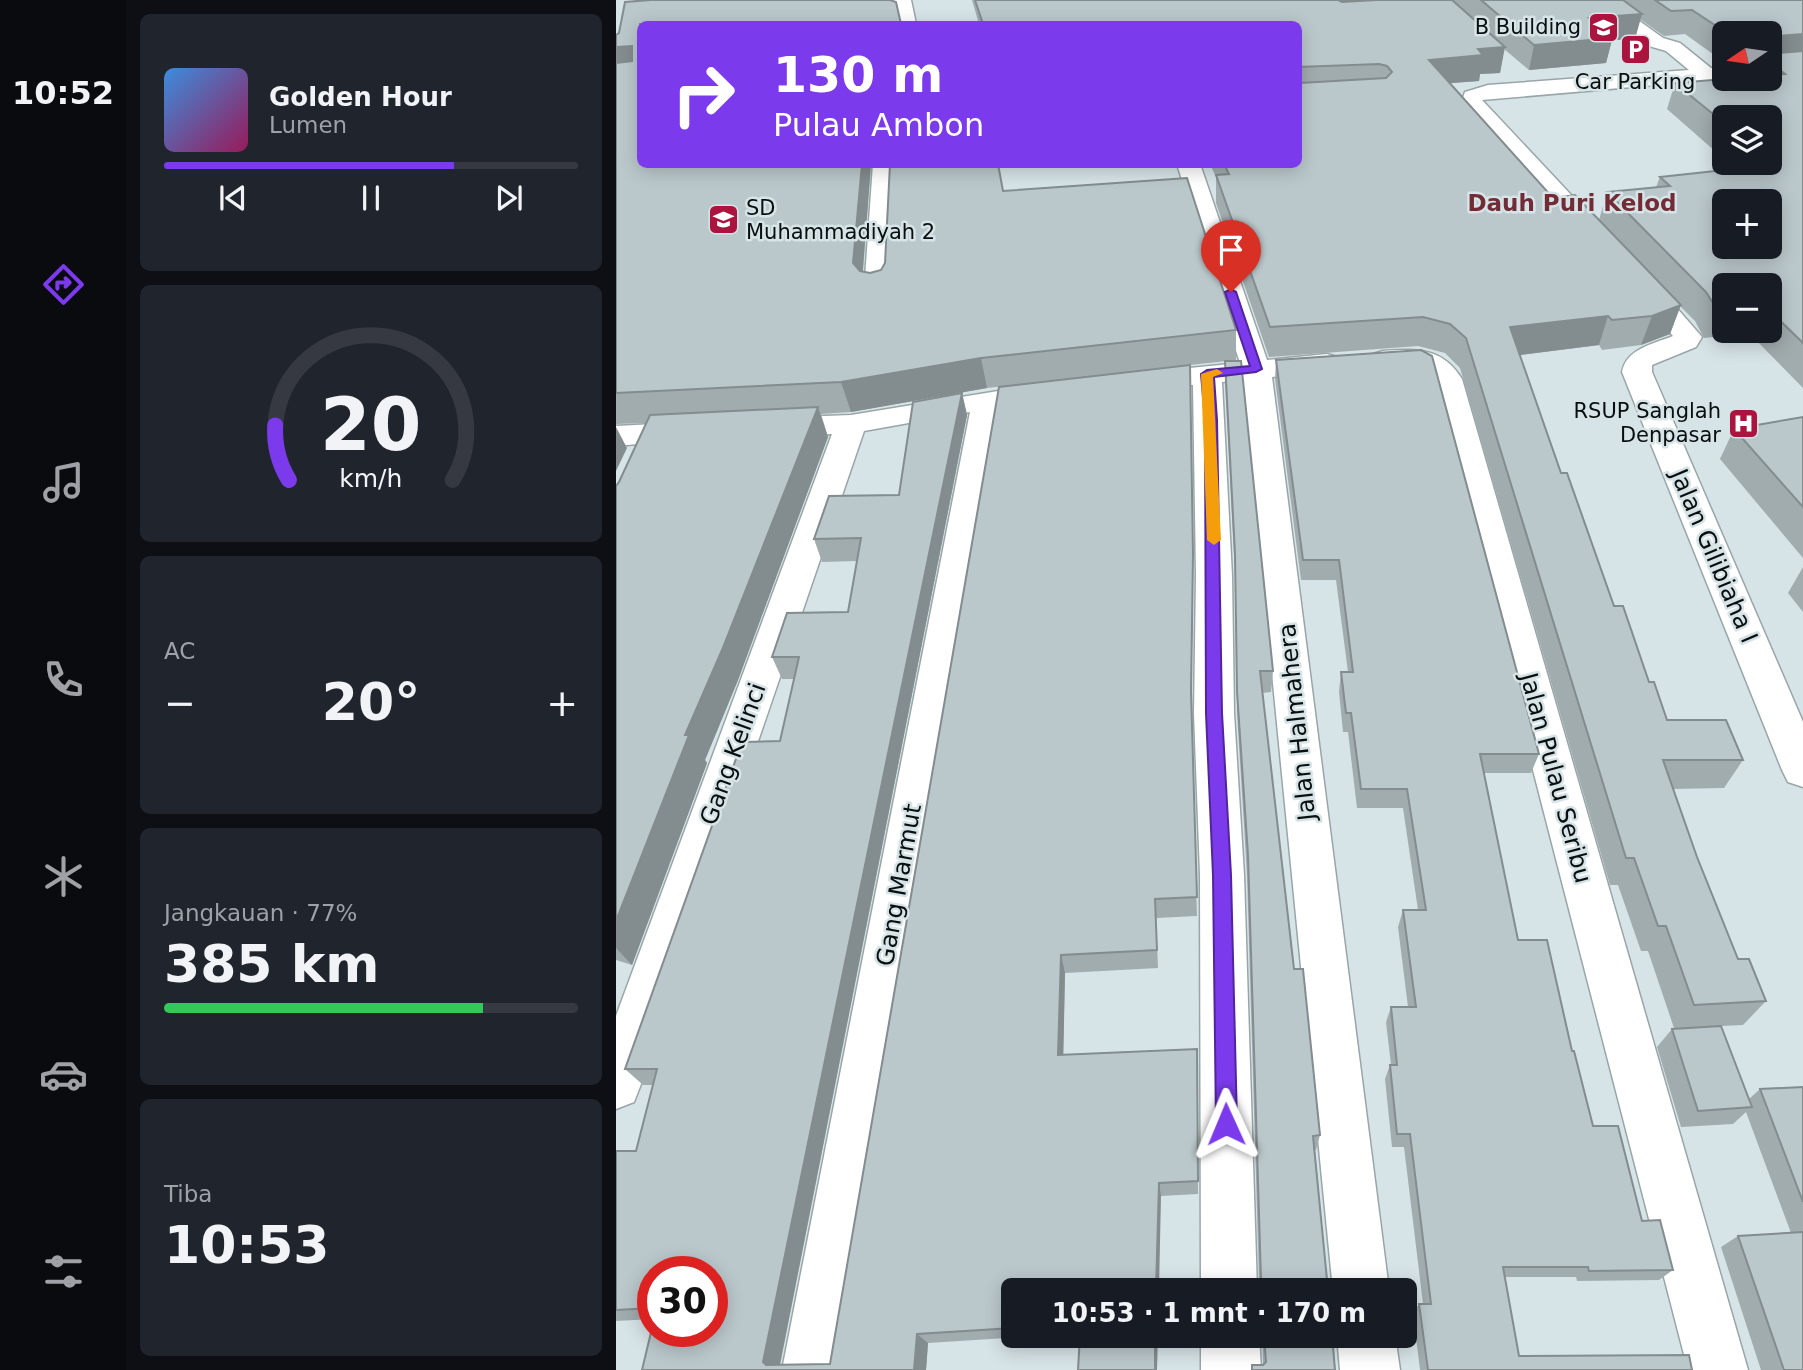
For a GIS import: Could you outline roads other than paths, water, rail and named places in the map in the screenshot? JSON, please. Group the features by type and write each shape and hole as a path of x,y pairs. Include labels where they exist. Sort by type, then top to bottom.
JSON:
{"street":[{"path":"902,0 906,21"},
{"path":"1589,6 1607,6 1656,42 1674,47 1712,72"},
{"path":"1513,70 1531,87"},
{"path":"1610,250 1471,103 1472,96 1531,87 1712,74"},
{"path":"877,292 884,168"},
{"name":"Jalan Halmahera","path":"1189,168 1256,369 1360,1278"},
{"name":"Jalan Gilibiaha I","path":"1628,270 1688,337 1686,341 1642,359 1637,364 1637,372 1803,770"},
{"name":"Jalan Pulau Seribu","path":"1111,385 1256,369 1418,358 1434,362 1444,370 1718,1370"},
{"path":"1207,374 1214,576 1214,713 1222,875 1229,1278"},
{"path":"616,436 653,432 851,424 987,400 1069,390"},
{"name":"Gang Marmut","path":"812,1370 987,400"},
{"name":"Gang Kelinci","path":"616,1084 851,424"},
{"path":"637,466 653,432"},
{"path":"1230,1348 1231,1370"},
{"path":"1367,1348 1370,1370"}],"place":[{"name":"B Building","path":"1604,27"},
{"name":"Car Parking","path":"1635,50"},
{"name":"SD Muhammadiyah 2","path":"723,220"},
{"name":"RSUP Sanglah Denpasar","path":"1744,423"}],"district":[{"name":"Dauh Puri Kelod","path":"1572,203"}]}
